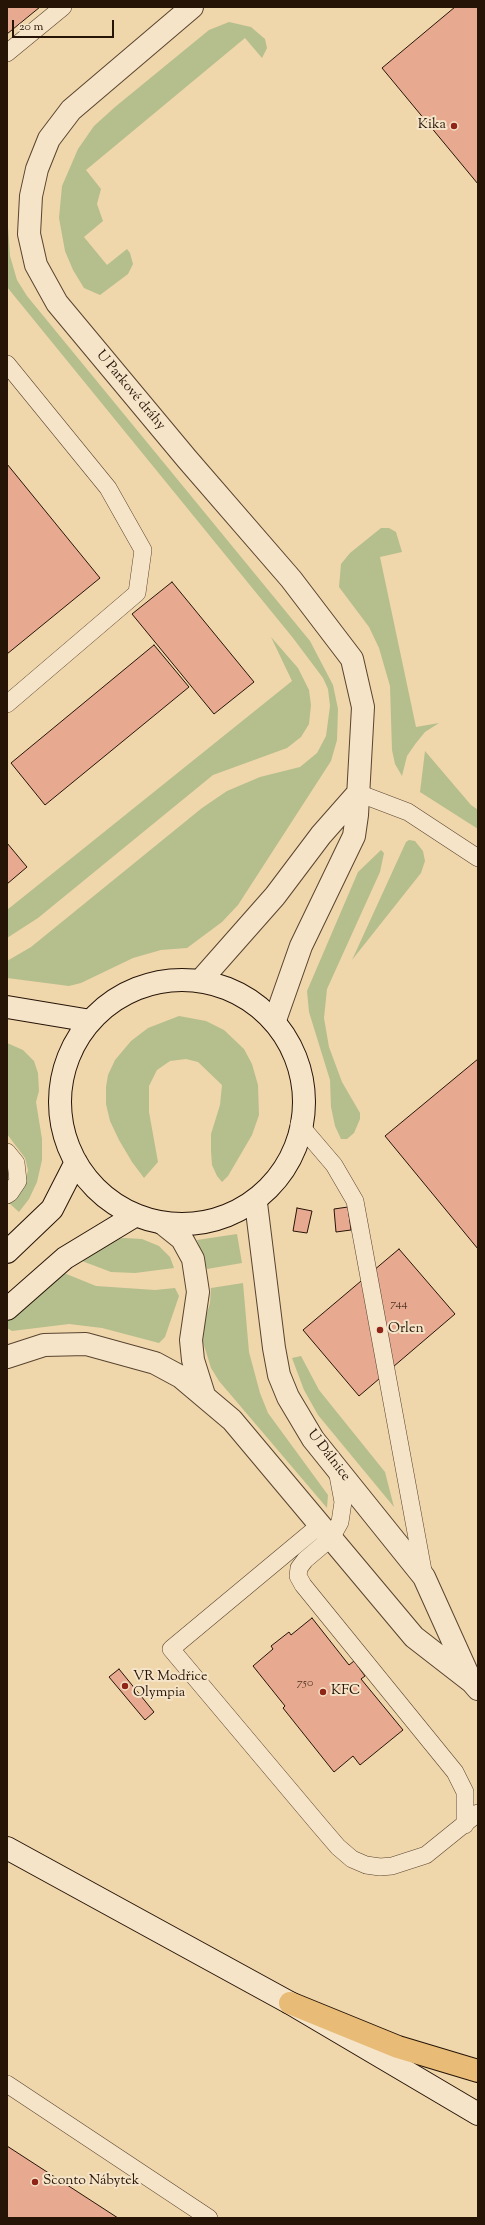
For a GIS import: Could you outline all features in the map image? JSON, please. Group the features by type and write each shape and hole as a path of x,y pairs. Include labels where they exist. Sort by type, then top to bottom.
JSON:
{"highway":[{"path":"290,2003 398,2047 478,2071"}],"street":[{"name":"U Parkové dráhy","path":"192,7 71,110 49,139 37,169 34,182 29,234 36,265 57,303 230,510 291,579 352,659 363,707 354,836 301,946 274,1020"},
{"path":"200,981 275,896 321,836 358,793"},
{"path":"160,981 200,981 228,988 242,994 264,1009 274,1020 286,1036 297,1064 302,1104 299,1124 289,1155 280,1172 256,1203 223,1219 202,1225 182,1225 162,1222 136,1215 103,1195 87,1178 67,1145 63,1127 61,1089 64,1070 71,1052 91,1020 106,1006 122,995 160,981"},
{"path":"7,1007 91,1020"},
{"path":"7,1252 52,1209 76,1162"},
{"name":"U Dálnice","path":"256,1203 279,1375 288,1397 313,1439 424,1577 475,1685"},
{"path":"7,1309 65,1258 136,1215"},
{"name":"U Dálnice","path":"162,1222 182,1239 193,1259 198,1292 191,1340 192,1360 204,1395"},
{"name":"U Dálnice","path":"7,1357 44,1346 86,1344 155,1363 181,1378 204,1395 232,1420 414,1637 475,1685"},
{"path":"7,1848 290,2003 478,2114"}],"lane":[{"path":"7,53 64,7"},
{"path":"7,364 108,488 143,550 137,592 7,704"},
{"path":"358,793 408,812 478,858"},
{"path":"299,1124 334,1165 355,1201 424,1577"},
{"path":"7,1152 16,1163 18,1181 7,1195"},
{"path":"336,1466 342,1490 343,1509 340,1522 325,1531 171,1649 325,1832 352,1859 366,1865 380,1867 409,1862 426,1855 478,1814"},
{"path":"325,1531 299,1568 298,1576 455,1772 465,1792 465,1825"},
{"path":"7,2084 209,2218"}],"green space":[{"path":"229,22 251,27 265,39 267,48 262,58 245,38 86,170 101,189 97,204 103,221 84,237 107,265 127,249 130,253 133,264 128,274 100,295 84,288 73,270 65,251 59,218 62,186 78,149 94,126 115,107 209,30"},
{"path":"7,212 10,256 17,280 27,296 310,641 333,685 338,709 337,740 331,761 238,905 222,922 187,948 161,950 133,958 81,983 69,986 7,978 7,961 31,947 202,808 227,791 260,777 300,767 317,753 326,736 330,706 328,689 323,678 293,638 7,287"},
{"path":"381,528 389,528 396,532 402,552 380,557 416,727 439,723 425,732 416,743 407,756 402,776 395,764 392,750 390,686 379,648 369,627 339,587 341,564 350,553"},
{"path":"271,637 298,668 309,690 311,705 309,724 301,737 287,748 213,775 38,918 7,938 7,910 292,681"},
{"path":"425,751 471,805 478,810 478,829 420,792"},
{"path":"409,840 415,841 423,851 425,861 421,873 352,960 406,842"},
{"path":"381,850 384,853 380,872 327,989 324,1018 329,1047 342,1082 360,1113 360,1119 354,1133 347,1139 341,1139 335,1126 331,1107 330,1080 309,1012 307,991 358,872"},
{"path":"179,1016 206,1021 224,1030 244,1049 252,1064 258,1085 259,1115 252,1135 228,1176 222,1182 217,1176 212,1165 211,1134 220,1105 222,1085 198,1062 186,1059 170,1061 157,1070 149,1086 149,1112 158,1162 144,1178 132,1162 110,1121 106,1104 106,1087 108,1075 115,1060 131,1041 148,1028"},
{"path":"7,1043 23,1050 34,1061 38,1073 39,1091 36,1102 42,1139 42,1160 37,1182 29,1199 19,1212 9,1203 25,1184 28,1170 25,1158 7,1134"},
{"path":"237,1234 242,1263 207,1269 197,1240"},
{"path":"110,1239 142,1239 159,1246 170,1257 174,1268 135,1273 111,1272 82,1261 85,1255"},
{"path":"64,1273 96,1286 155,1290 175,1288 179,1296 165,1337 159,1343 102,1328 69,1324 12,1331 7,1328 8,1318"},
{"path":"243,1283 249,1352 260,1393 268,1413 328,1495 327,1508 219,1381 211,1368 203,1342 204,1323 210,1303 211,1288"},
{"path":"301,1356 319,1390 385,1472 394,1507 318,1415 304,1390 292,1358"}],"building":[{"path":"7,7 40,7 7,34"},
{"name":"Kika","path":"455,7 478,7 478,184 382,68"},
{"path":"7,464 100,578 7,654"},
{"path":"172,582 254,682 214,714 132,614"},
{"path":"154,645 189,687 45,805 11,763"},
{"path":"7,843 27,867 7,884"},
{"path":"478,1059 478,1249 385,1136"},
{"path":"348,1207 351,1230 336,1232 334,1209"},
{"path":"297,1208 312,1211 307,1233 293,1231"},
{"path":"399,1249 455,1314 359,1396 303,1330"},
{"name":"KFC","path":"312,1618 349,1665 354,1661 365,1676 361,1679 403,1730 360,1765 353,1756 334,1772 283,1708 285,1706 253,1666 273,1649 271,1646 289,1632 291,1635"},
{"name":"VR Modřice Olympia","path":"119,1669 154,1712 145,1720 109,1677"},
{"name":"Sconto Nábytek","path":"7,2146 118,2218 7,2218"}],"place":[{"name":"Kika","path":"454,126"},
{"name":"Orlen","path":"380,1330"},
{"name":"VR Modřice Olympia","path":"125,1686"},
{"name":"KFC","path":"323,1692"},
{"name":"Sconto Nábytek","path":"35,2182"}]}
